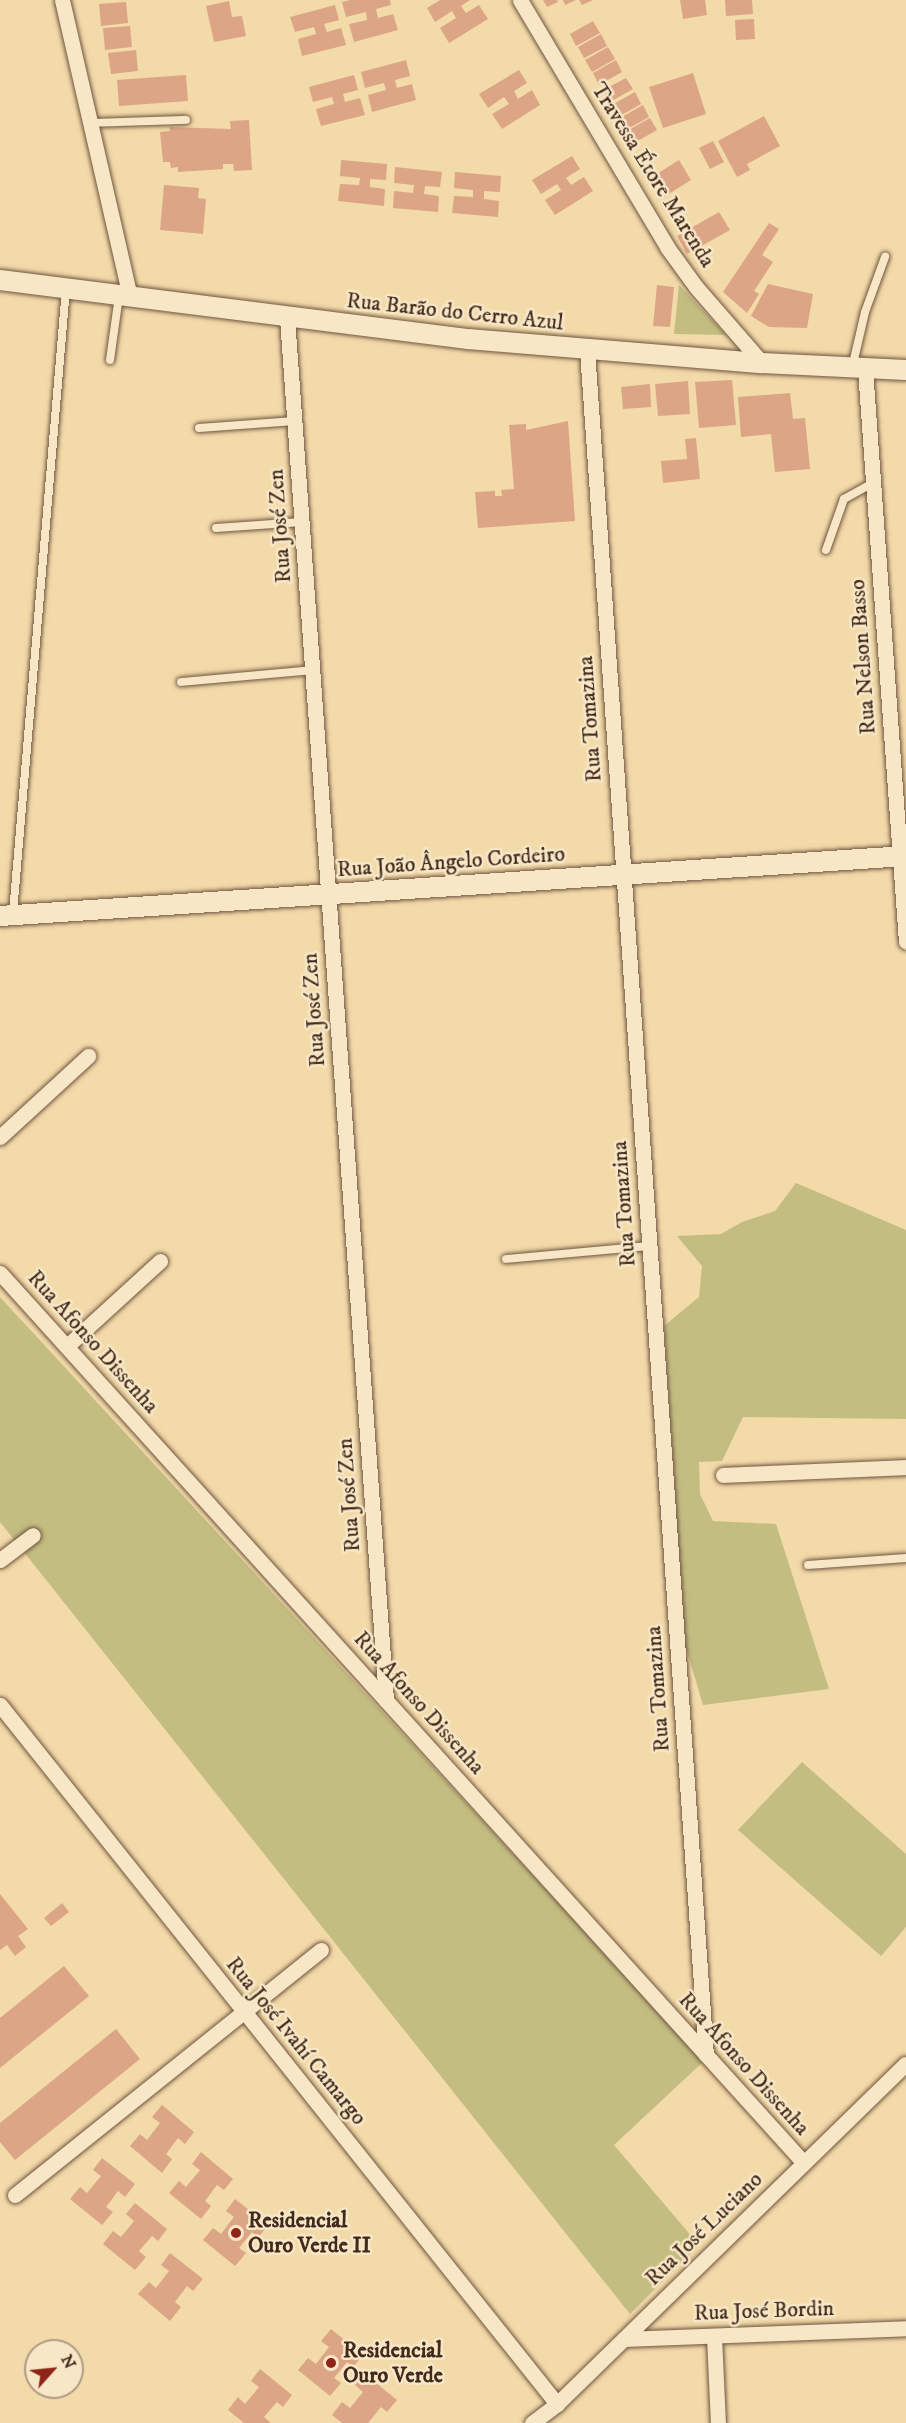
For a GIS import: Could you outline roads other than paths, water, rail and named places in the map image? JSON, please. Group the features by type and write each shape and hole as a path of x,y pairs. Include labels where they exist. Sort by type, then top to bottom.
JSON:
{"main road":[{"name":"Rua Barão do Cerro Azul","path":"0,280 287,318 587,350 762,363 906,370"},
{"name":"Rua João Ângelo Cordeiro","path":"6,915 903,856"}],"street":[{"path":"62,0 125,295"},
{"name":"Travessa Étore Marenda","path":"520,0 683,269 762,363"},
{"name":"Rua José Zen","path":"287,318 386,1700"},
{"name":"Rua Tomazina","path":"587,350 706,2055"},
{"name":"Rua Nelson Basso","path":"859,369 873,483 903,856 906,942"},
{"path":"0,1137 88,1056"},
{"path":"66,1346 160,1261"},
{"name":"Rua Afonso Dissenha","path":"0,1273 804,2163"},
{"path":"723,1475 906,1467"},
{"path":"0,1560 33,1535"},
{"name":"Rua José Ivahí Camargo","path":"0,1706 557,2404"},
{"path":"15,2195 321,1950"},
{"name":"Rua José Luciano","path":"532,2423 557,2404 906,2064"},
{"name":"Rua José Bordin","path":"624,2339 906,2328"},
{"path":"714,2336 718,2423"}],"lane":[{"path":"90,123 186,120"},
{"path":"859,369 865,312 885,257"},
{"path":"6,915 66,289"},
{"path":"110,360 125,295"},
{"path":"199,428 295,421"},
{"path":"826,550 844,499 873,483"},
{"path":"216,528 302,522"},
{"path":"181,682 312,670"},
{"path":"506,1259 650,1246"},
{"path":"808,1564 906,1558"}],"place":[{"name":"Residencial Ouro Verde II","path":"236,2233"},
{"name":"Residencial Ouro Verde","path":"331,2363"}]}
